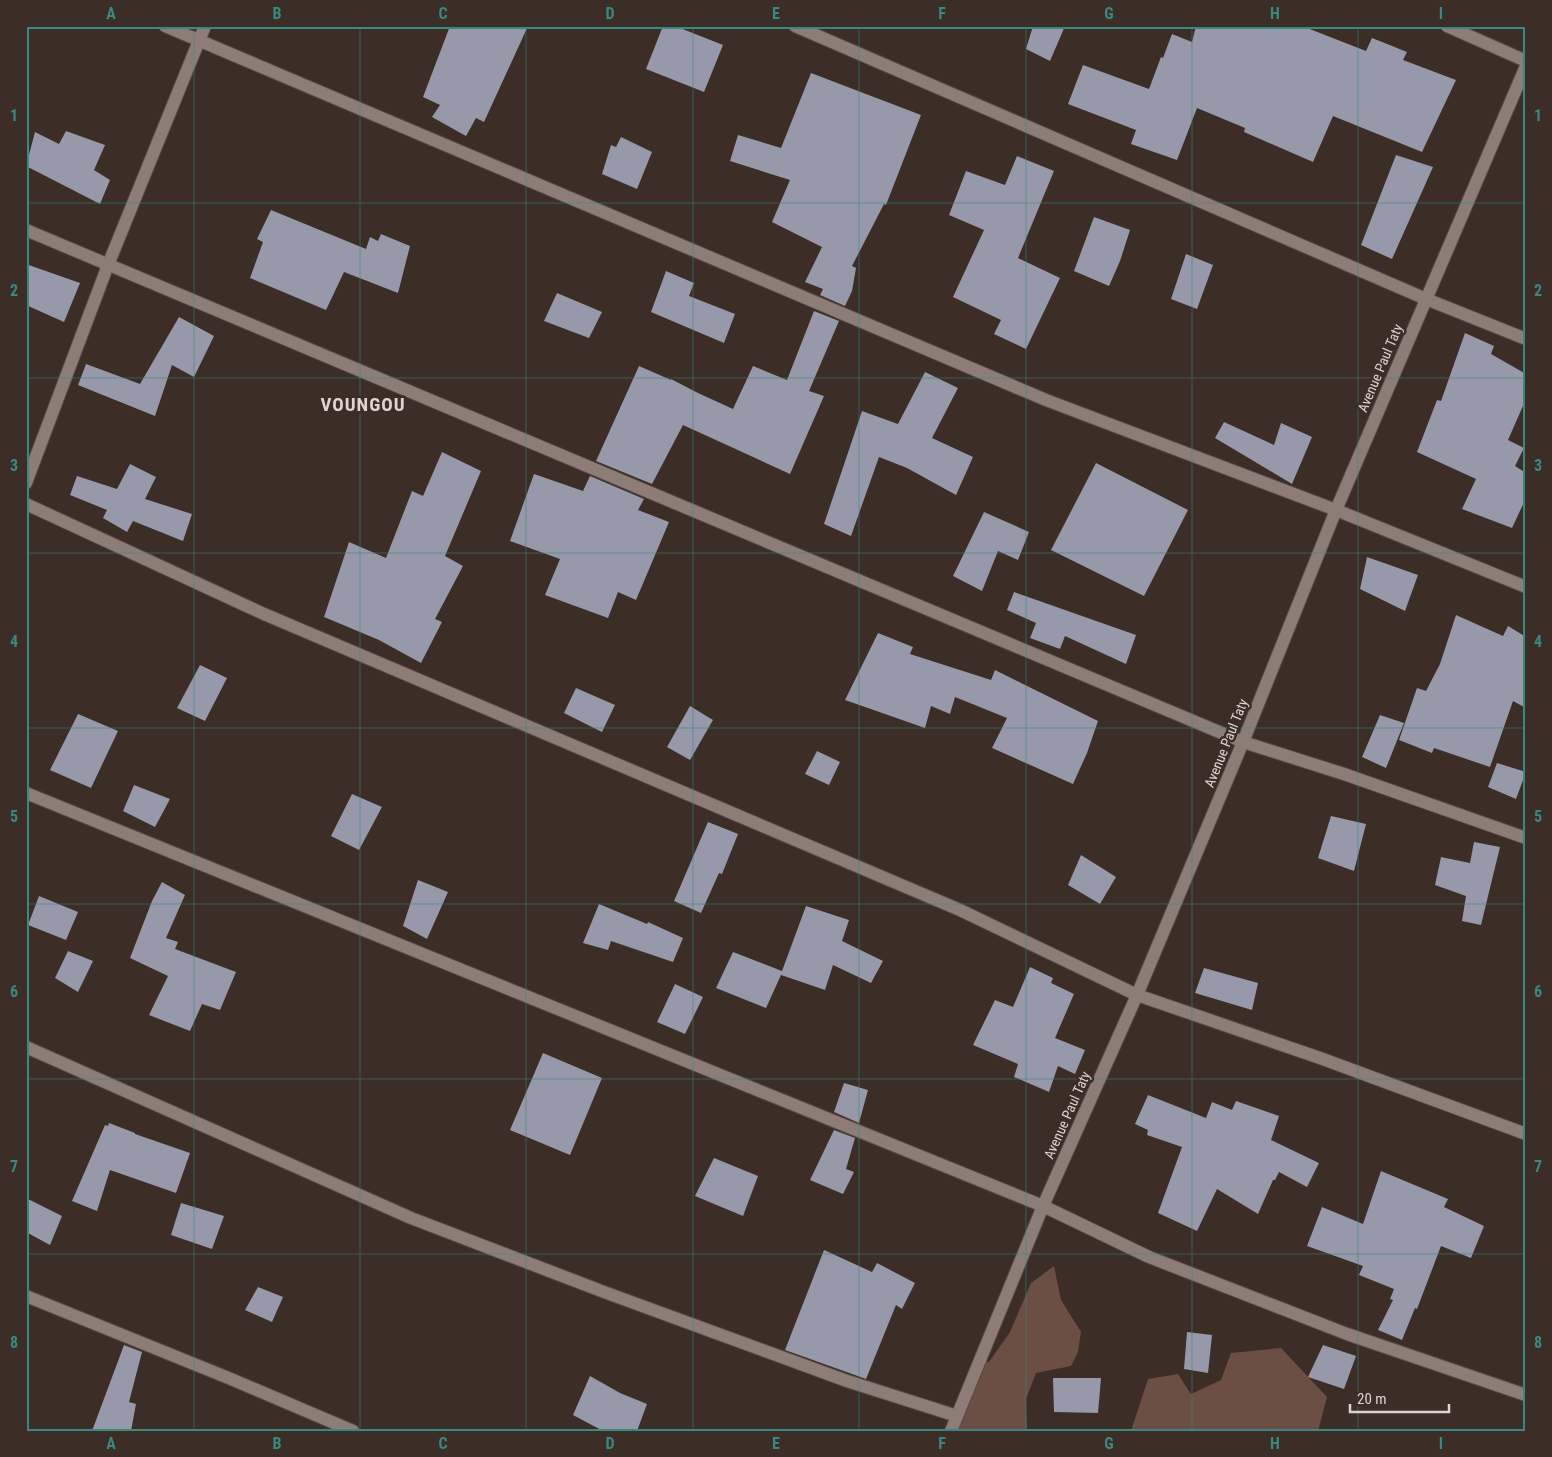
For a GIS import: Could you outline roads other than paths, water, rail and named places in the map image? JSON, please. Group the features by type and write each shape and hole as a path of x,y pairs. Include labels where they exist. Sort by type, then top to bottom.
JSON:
{"street":[{"path":"165,26 1046,400 1336,510 1526,587"},
{"path":"26,484 108,265 205,26"},
{"path":"795,26 1426,299 1526,339"},
{"path":"1448,26 1526,61"},
{"name":"Avenue Paul Taty","path":"951,1431 1043,1206 1136,995 1243,742 1336,510 1526,66"},
{"path":"26,230 1243,742 1344,774 1526,838"},
{"path":"26,504 264,614 960,910 1136,995 1320,1058 1526,1134"},
{"path":"26,793 1043,1206 1149,1257 1348,1334 1526,1395"},
{"path":"26,1047 412,1218 604,1292 847,1381 957,1416"},
{"path":"26,1296 354,1431"}],"district":[{"name":"VOUNGOU","path":"363,404"}]}
